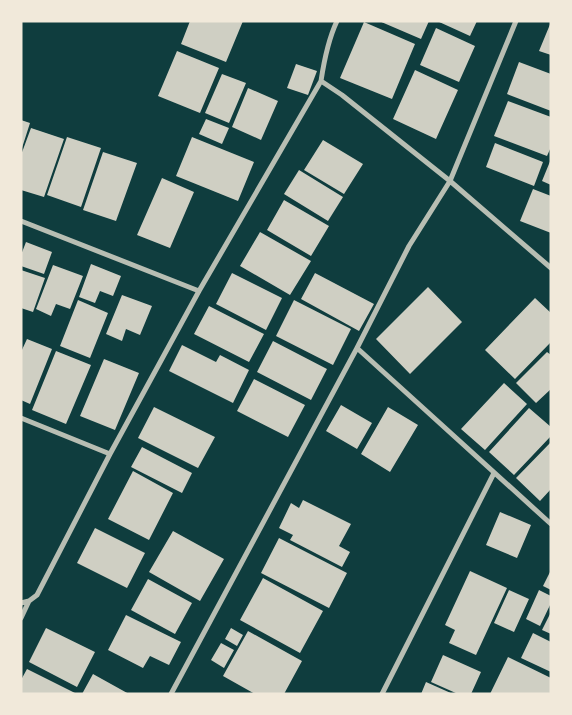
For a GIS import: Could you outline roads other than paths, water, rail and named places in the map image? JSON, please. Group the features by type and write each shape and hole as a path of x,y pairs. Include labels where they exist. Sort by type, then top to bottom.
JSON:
{"street":[{"path":"21,603 37,595 110,454 199,291 321,81 329,41 337,21"},
{"path":"171,694 357,348 409,246 450,180 516,21"},
{"path":"321,81 342,95 450,180 551,268"},
{"path":"21,221 199,291"},
{"path":"357,348 551,524"},
{"path":"21,418 110,454"},
{"path":"382,694 494,473"},
{"path":"21,618 29,600"}]}
